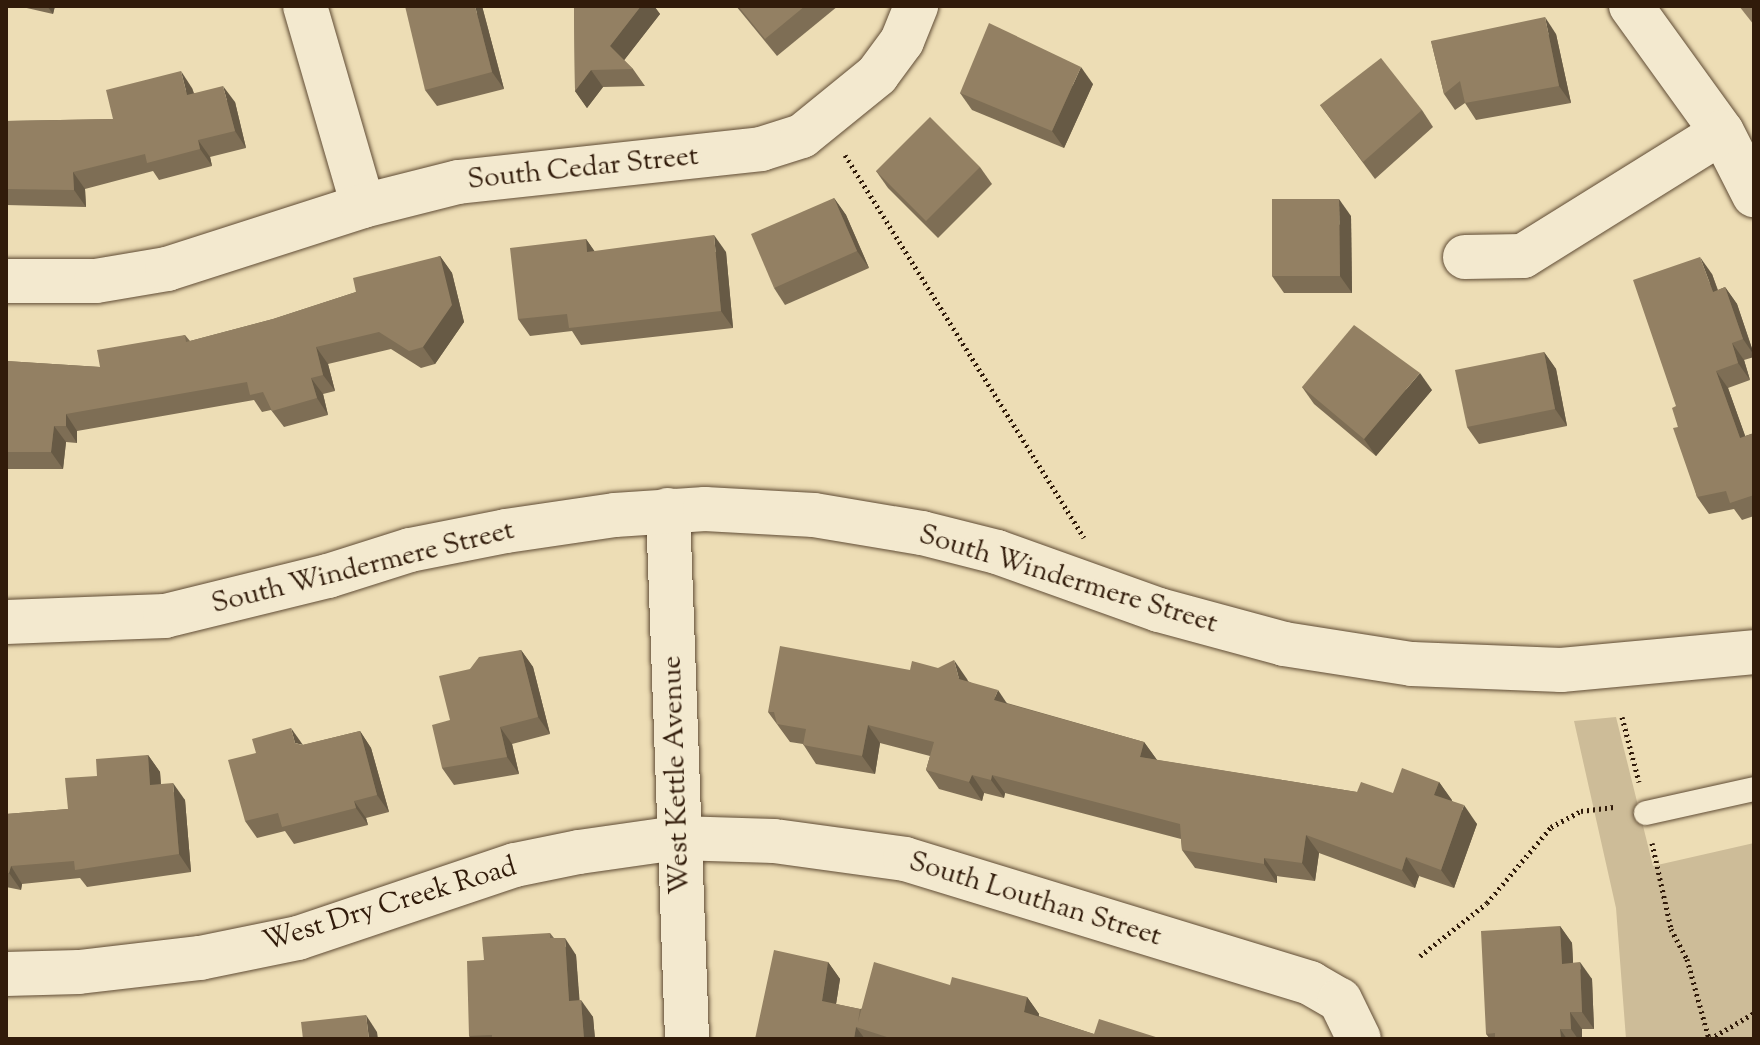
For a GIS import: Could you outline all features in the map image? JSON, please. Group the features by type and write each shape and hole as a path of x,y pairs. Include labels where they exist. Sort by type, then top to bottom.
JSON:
{"street":[{"path":"305,6 363,206"},
{"name":"South Cedar Street","path":"6,281 96,281 167,269 363,206 529,170 761,149 802,136 877,75 902,41 916,6"},
{"path":"1631,6 1722,132 1754,195"},
{"path":"1465,257 1523,256 1722,132"},
{"name":"South Windermere Street","path":"6,622 165,616 328,576 410,550 506,531 668,510 814,515 922,533 1256,636 1412,664 1561,670 1754,652"},
{"name":"West Kettle Avenue","path":"668,510 677,838 687,1039"},
{"name":"West Dry Creek Road","path":"6,974 79,972 214,955 298,938 515,865 677,838"},
{"name":"South Louthan Street","path":"677,838 774,841 905,859 1310,983 1340,1000 1359,1039"}],"lane":[{"path":"1645,809 1754,789"}],"path":[{"path":"822,121 1089,544"},
{"path":"1622,717 1671,929 1687,959 1710,1039 1754,1013"},
{"path":"1420,956 1487,903 1551,827 1581,811 1645,809"}],"shaded area":[{"path":"1616,717 1653,866 1754,843 1754,1039 1626,1039 1616,908 1574,721"}],"building":[{"path":"405,6 475,6 492,72 425,90"},
{"path":"574,6 641,6 610,46 633,69 591,70 575,91"},
{"path":"738,6 805,6 765,39"},
{"path":"1739,6 1754,6 1754,25"},
{"path":"1545,17 1559,86 1465,103 1460,81 1444,94 1431,41"},
{"path":"989,23 1081,67 1052,131 960,93"},
{"path":"1381,58 1422,110 1363,162 1320,105"},
{"path":"181,71 187,95 223,86 235,131 198,140 200,149 147,163 145,154 73,172 74,190 6,189 6,121 113,119 106,90"},
{"path":"930,117 980,167 926,221 876,171"},
{"path":"834,198 857,251 774,288 751,234"},
{"path":"1272,199 1339,199 1340,276 1272,276"},
{"path":"714,235 721,311 569,328 567,314 518,319 510,248 586,239 587,252"},
{"path":"440,256 452,305 423,347 409,351 379,332 316,347 323,375 311,378 317,398 272,411 263,392 250,395 247,382 66,414 66,426 54,426 51,452 6,452 6,361 100,367 97,350 185,335 186,342 273,319 356,292 353,278"},
{"path":"1700,257 1713,292 1725,287 1743,339 1732,343 1738,363 1716,371 1740,438 1754,433 1754,495 1730,503 1726,491 1697,497 1673,428 1678,427 1672,408 1676,406 1633,280"},
{"path":"1354,325 1420,373 1364,439 1302,387"},
{"path":"1544,352 1555,409 1467,427 1455,370"},
{"path":"780,646 910,670 912,661 938,668 954,660 959,679 998,690 994,700 1144,742 1140,757 1357,792 1361,782 1393,793 1402,768 1439,782 1434,795 1464,805 1441,870 1406,857 1402,870 1306,835 1302,863 1264,858 1264,864 1182,850 1180,824 992,775 991,780 972,775 969,782 926,770 934,742 868,725 862,756 803,745 806,729 777,724 774,712 768,712"},
{"path":"521,650 538,717 500,727 507,757 442,768 432,725 450,720 439,676 470,669 479,657"},
{"path":"291,728 295,743 302,745 360,731 377,795 354,801 356,808 282,827 278,813 245,821 228,760 256,753 252,739"},
{"path":"148,755 150,785 173,783 179,854 75,870 74,861 11,866 9,873 6,873 6,814 68,809 65,778 97,776 96,759"},
{"path":"1560,926 1562,964 1580,962 1582,1012 1570,1012 1571,1029 1560,1029 1561,1039 1495,1039 1495,1033 1486,1034 1481,931"},
{"path":"550,933 550,938 565,938 569,1001 581,1000 584,1039 469,1036 467,961 484,960 482,937"},
{"path":"774,950 828,962 822,1001 860,1009 858,1022 874,962 950,985 952,977 1027,997 1024,1012 1094,1034 1099,1019 1162,1039 893,1039 856,1027 854,1039 755,1039"},
{"path":"366,1015 369,1039 303,1039 301,1022"}]}
